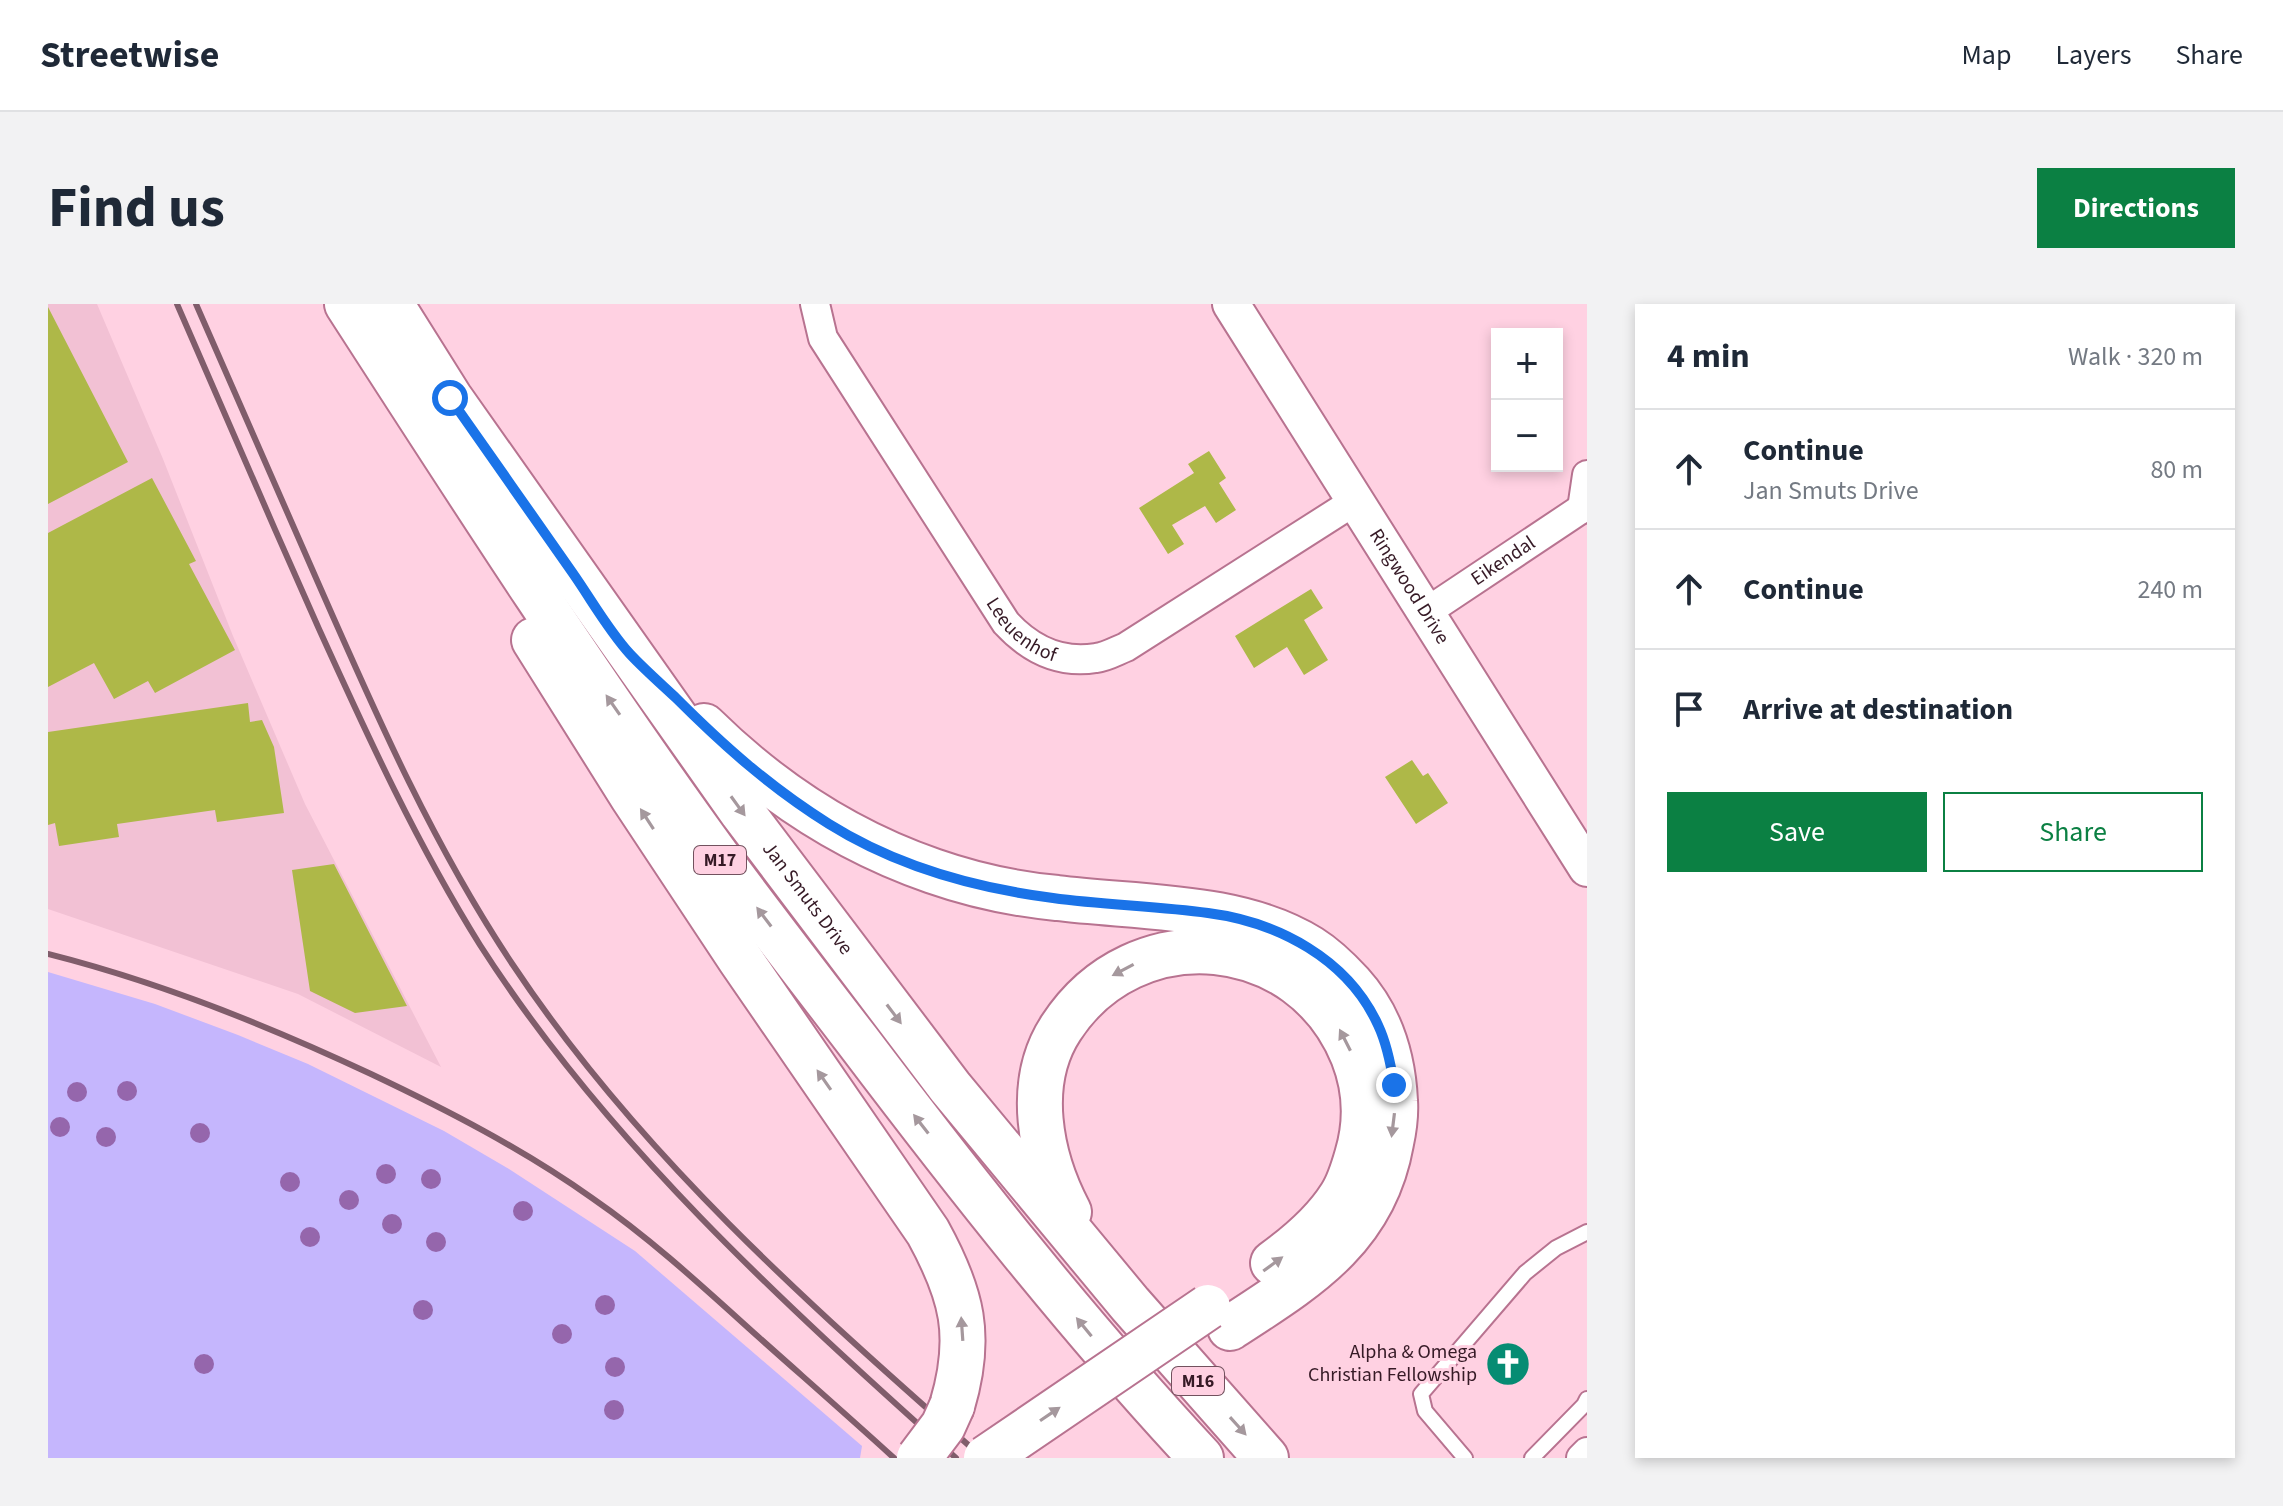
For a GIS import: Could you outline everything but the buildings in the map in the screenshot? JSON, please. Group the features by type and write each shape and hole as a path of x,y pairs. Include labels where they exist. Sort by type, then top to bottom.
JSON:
{"main road":[{"name":"M17","path":"347,304 527,581 717,855 917,1119 1097,1342 1201,1458"},
{"name":"Jan Smuts Drive","path":"391,304 450,398 742,812 950,1087 1130,1304 1266,1458"},
{"path":"425,425 522,619 574,705 740,959 902,1191 935,1244 957,1295 964,1342 952,1406 943,1426 919,1458"},
{"path":"628,652 746,765 804,807 863,843 935,872 1011,891 1078,901 1210,913 1264,926 1311,948 1326,960 1355,988 1379,1025 1394,1085 1394,1130 1385,1171 1372,1203 1344,1243 1300,1280 1219,1318 986,1458"},
{"path":"1037,1458 1219,1318 1328,1214 1349,1182 1365,1119 1361,1082 1346,1039 1318,1001 1301,986 1260,963 1216,951 1172,952 1141,961 1114,974 1079,1002 1056,1036 1045,1061 1041,1082 1042,1134 1053,1178 1074,1222 1130,1304"}],"street":[{"name":"Leeuenhof","path":"815,304 823,338 1006,623 1022,640 1041,652 1068,658 1097,658 1126,647 1355,501"},
{"name":"Ringwood Drive","path":"1231,304 1587,868"},
{"name":"Eikendal","path":"1425,613 1585,507 1587,475"},
{"path":"1581,1458 1587,1452"}],"lane":[{"path":"1465,1458 1425,1411 1421,1394 1525,1273 1556,1248 1587,1234"},
{"path":"1532,1458 1587,1399"}],"shaded area":[{"path":"48,304 97,304 305,804 441,1067 298,994 48,909"},
{"path":"48,972 155,1004 308,1064 444,1131 509,1169 635,1251 862,1446 860,1458 48,1458"}],"railway":[{"path":"177,304 375,750 414,829 480,945 583,1087 700,1217 826,1340 956,1458"},
{"path":"196,304 382,727 456,872 513,965 563,1035 672,1165 793,1286 983,1458"},
{"path":"48,954 172,991 252,1022 399,1088 512,1147 566,1180 655,1246 894,1458"}],"place":[{"name":"Alpha & Omega Christian Fellowship","path":"1508,1364"}],"route":[{"path":"450,398 628,652 715,737 773,785 832,826 863,843 899,859 969,882 1052,898 1210,913 1264,926 1288,936 1326,960 1355,988 1369,1007 1379,1025 1394,1085"}]}
